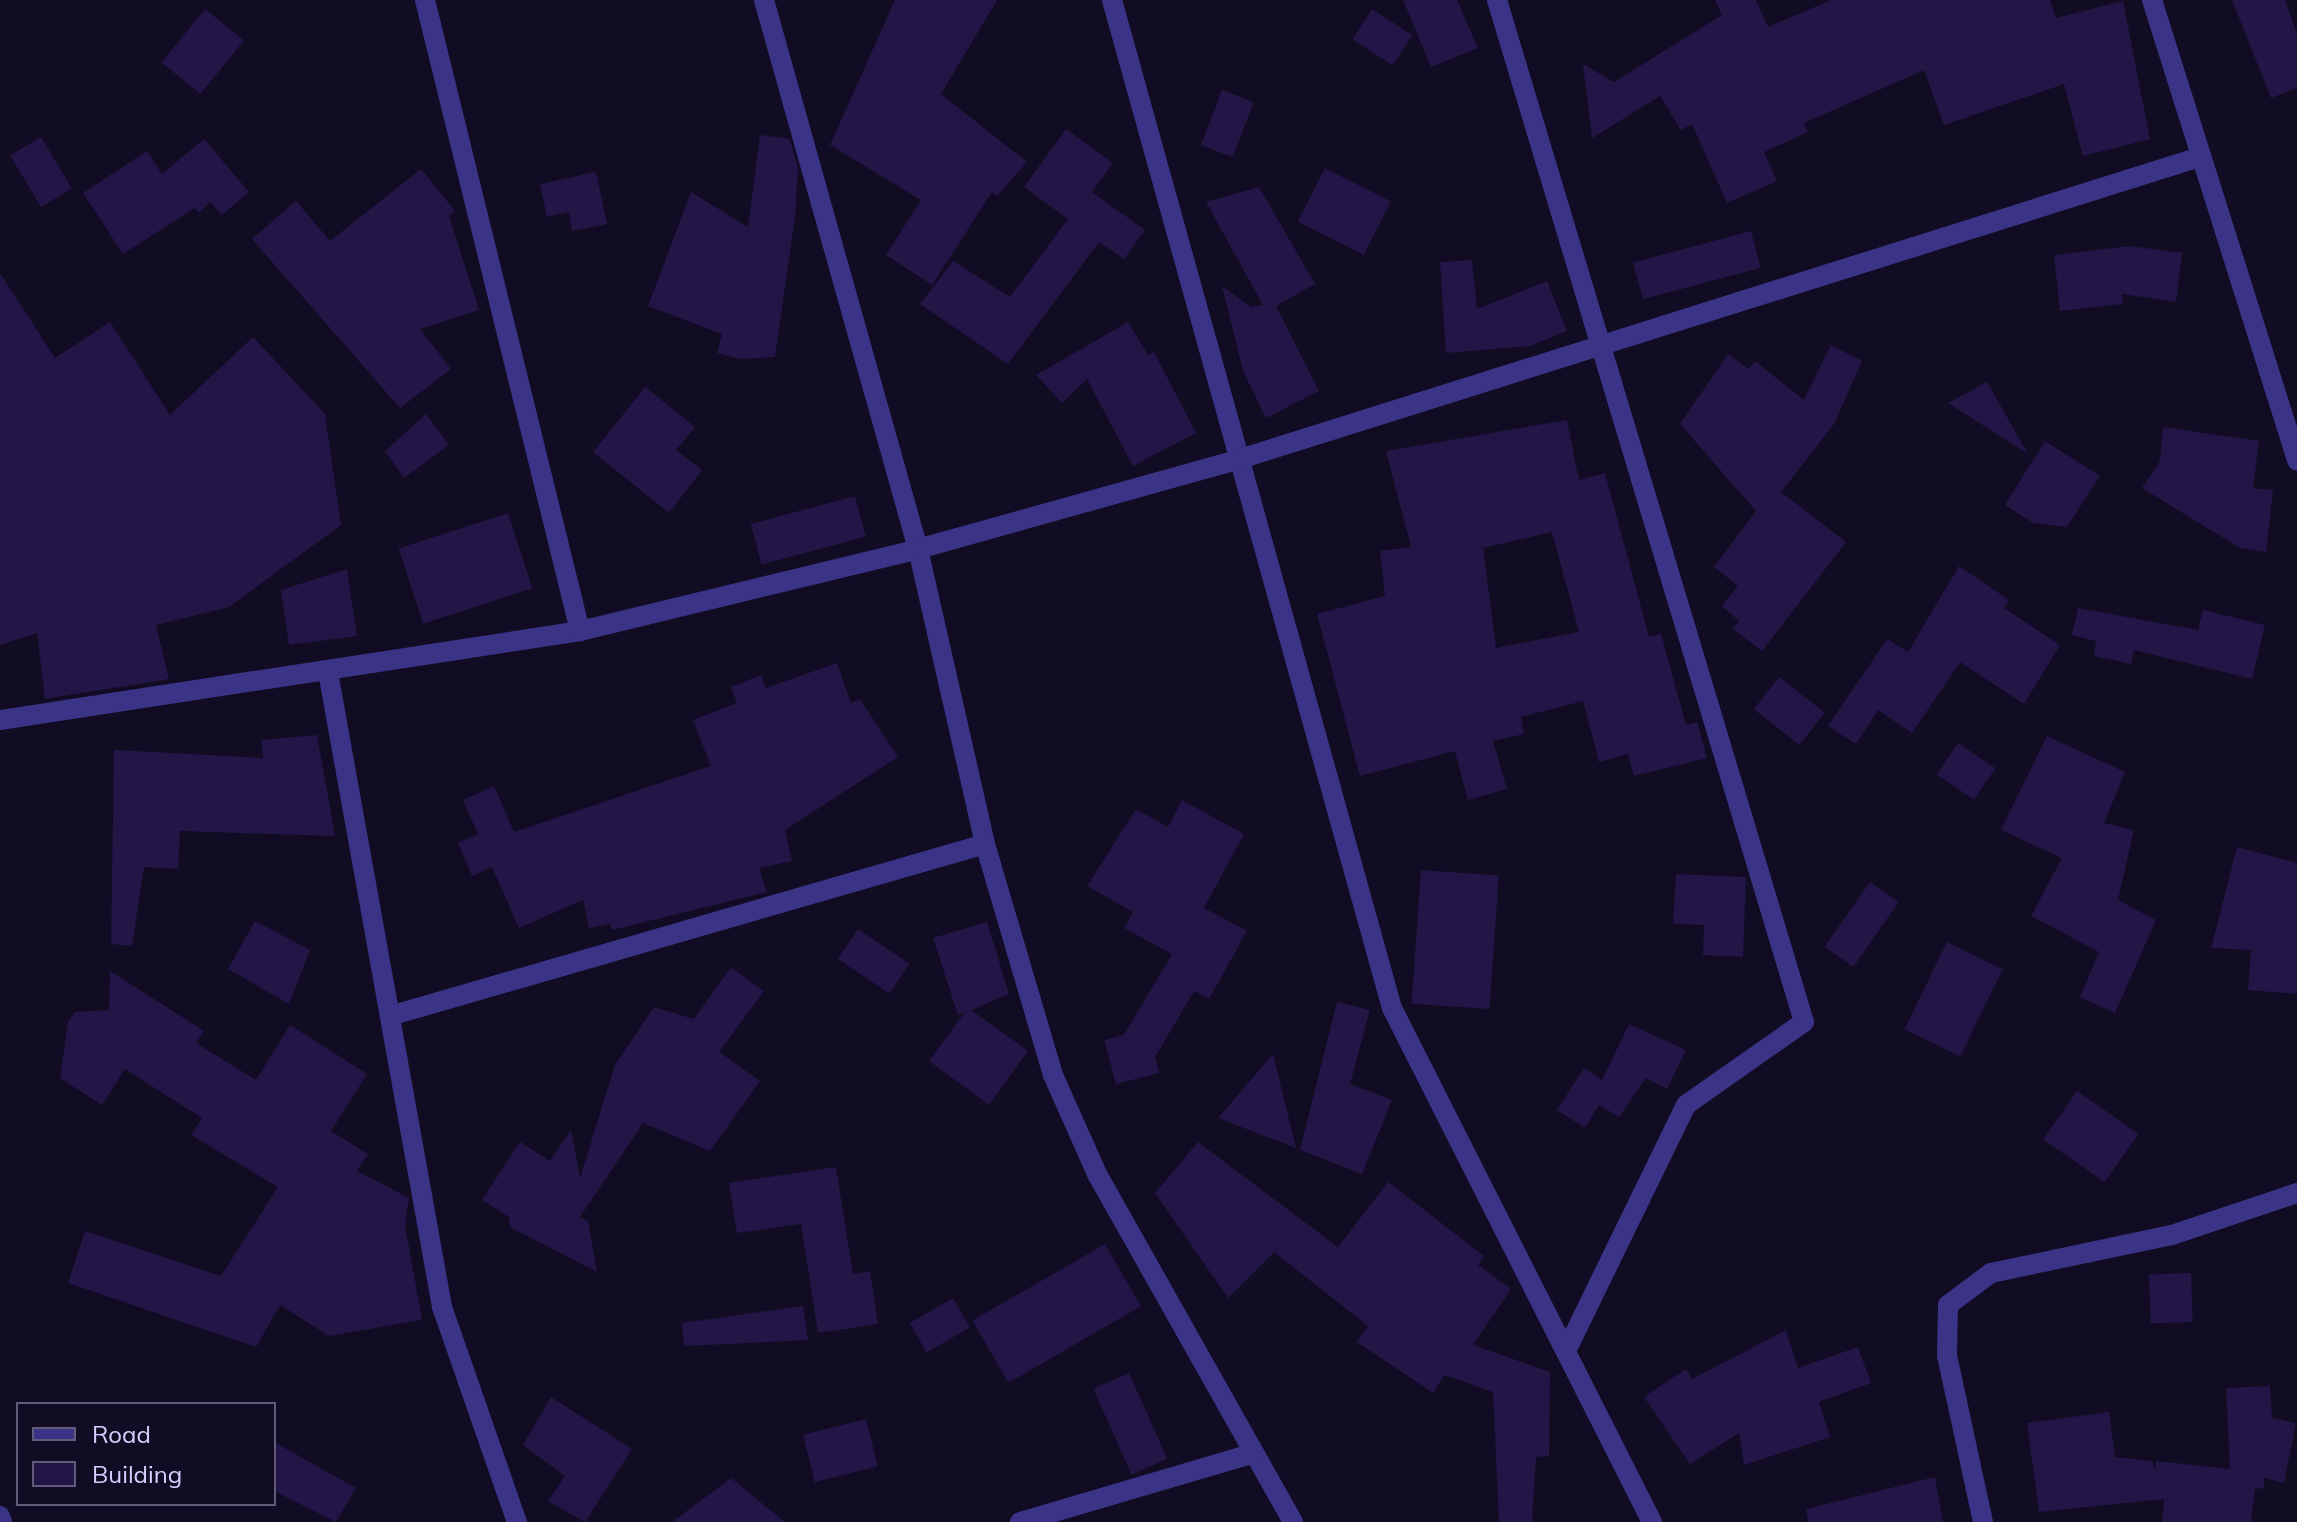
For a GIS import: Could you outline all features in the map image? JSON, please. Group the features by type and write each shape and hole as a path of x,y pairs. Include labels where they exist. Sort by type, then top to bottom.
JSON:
{"street":[{"path":"425,0 580,631"},
{"path":"764,0 918,549 985,844 1053,1075 1097,1174 1293,1522"},
{"path":"1112,0 1243,458 1392,1008 1652,1522"},
{"path":"1497,0 1804,1022 1686,1105 1566,1351"},
{"path":"2152,0 2297,461"},
{"path":"0,720 580,631 918,549 1243,458 2200,157"},
{"path":"328,672 393,1015 442,1307 517,1522"},
{"path":"393,1015 985,844"},
{"path":"1983,1522 1947,1356 1948,1305 1991,1273 2172,1235 2297,1193"},
{"path":"1020,1522 1254,1453"}],"building":[{"path":"895,0 997,0 941,94 1027,162 997,196 992,192 932,285 886,255 921,200 830,145"},
{"path":"1403,0 1457,0 1478,48 1431,67"},
{"path":"1715,0 1756,0 1768,27 1831,0 2050,0 2056,18 2123,1 2150,139 2083,156 2064,84 1944,125 1924,70 1804,123 1808,132 1764,152 1777,181 1727,203 1692,124 1681,130 1660,96 1592,138 1583,64 1614,82 1722,15"},
{"path":"2232,0 2285,0 2297,34 2297,88 2271,98"},
{"path":"205,9 244,40 200,94 162,63"},
{"path":"1372,9 1412,35 1393,65 1352,39"},
{"path":"1222,90 1254,102 1233,157 1201,145"},
{"path":"1066,129 1113,163 1092,192 1145,230 1124,259 1099,242 1008,364 920,304 953,261 1010,297 1068,219 1024,187"},
{"path":"760,135 790,139 798,169 795,217 775,357 740,359 717,353 722,334 648,306 691,192 748,227"},
{"path":"41,137 72,188 41,207 10,156"},
{"path":"204,139 249,192 222,215 210,202 199,213 195,208 123,254 83,193 147,151 162,174"},
{"path":"1325,168 1391,202 1364,255 1298,221"},
{"path":"421,169 455,211 449,216 479,310 420,329 451,369 400,408 252,239 296,201 330,241"},
{"path":"596,172 607,224 572,231 569,212 547,217 540,184"},
{"path":"1259,187 1315,284 1276,306 1319,391 1266,418 1243,371 1222,286 1251,307 1263,305 1206,202"},
{"path":"1751,231 1761,268 1643,299 1633,263"},
{"path":"2130,246 2182,253 2176,302 2122,294 2123,304 2060,311 2054,255"},
{"path":"1472,260 1477,309 1547,281 1567,331 1530,346 1446,353 1440,262"},
{"path":"0,273 55,358 110,322 170,415 253,337 325,414 341,525 229,607 156,625 169,679 45,699 37,633 0,645"},
{"path":"1128,322 1148,355 1154,352 1196,433 1133,466 1087,379 1062,403 1036,375"},
{"path":"1831,345 1862,361 1834,424 1781,492 1846,542 1762,651 1733,629 1739,621 1722,606 1738,586 1714,567 1756,511 1680,424 1728,354 1749,369 1755,361 1804,400"},
{"path":"1987,382 2028,454 1948,403"},
{"path":"645,387 695,427 676,450 702,470 669,513 593,452"},
{"path":"426,414 449,445 404,478 385,451"},
{"path":"1567,420 1579,480 1605,473 1649,637 1661,634 1686,725 1697,722 1707,758 1634,776 1628,754 1599,762 1583,701 1521,717 1524,734 1493,741 1507,789 1468,800 1455,751 1360,776 1317,614 1385,596 1380,551 1411,547 1386,451","holes":["1552,532 1579,632 1496,648 1483,548"]},
{"path":"2163,427 2259,441 2253,488 2273,490 2266,552 2240,548 2142,488 2160,461"},
{"path":"2045,441 2100,476 2067,527 2033,523 2005,505"},
{"path":"855,496 866,537 762,565 751,524"},
{"path":"508,513 532,588 423,624 399,549"},
{"path":"1959,566 2009,600 2004,608 2060,645 2024,704 1960,662 1912,733 1878,710 1856,744 1828,726 1887,639 1908,652"},
{"path":"347,569 357,636 289,645 281,590"},
{"path":"2078,608 2198,630 2203,610 2265,625 2252,679 2134,650 2131,664 2094,656 2096,641 2072,635"},
{"path":"837,663 851,703 860,699 898,757 785,830 792,861 759,868 767,892 612,930 610,924 589,928 583,900 519,928 492,867 472,876 458,843 478,834 463,800 494,786 514,832 711,766 693,720 737,703 731,687 761,675 766,688"},
{"path":"1779,677 1825,713 1799,745 1754,709"},
{"path":"317,735 335,836 180,831 178,869 144,867 132,946 111,944 114,750 263,758 261,740"},
{"path":"2047,736 2125,772 2104,823 2134,830 2118,900 2156,920 2115,1013 2080,997 2099,952 2031,916 2062,858 2001,830"},
{"path":"1958,743 1995,768 1974,800 1937,775"},
{"path":"1182,800 1244,834 1204,908 1247,931 1209,999 1194,991 1155,1057 1159,1073 1116,1084 1104,1040 1124,1035 1172,954 1124,928 1133,912 1087,886 1136,809 1168,827"},
{"path":"2237,847 2297,863 2297,994 2248,990 2251,950 2211,948"},
{"path":"1421,870 1499,875 1489,1009 1412,1004"},
{"path":"1676,874 1746,877 1743,957 1703,955 1704,925 1673,924"},
{"path":"1870,882 1899,902 1853,967 1825,947"},
{"path":"255,921 310,950 289,1004 228,969"},
{"path":"987,922 1009,994 971,1010 1028,1051 989,1105 929,1061 965,1012 958,1015 933,938"},
{"path":"858,929 909,964 889,994 838,959"},
{"path":"1947,942 2003,969 1960,1056 1904,1029"},
{"path":"731,967 764,991 719,1052 760,1081 710,1151 643,1123 580,1217 588,1221 597,1272 510,1227 509,1217 482,1200 520,1142 550,1161 571,1130 580,1178 615,1065 654,1007 694,1019"},
{"path":"110,971 204,1031 196,1043 256,1080 290,1025 367,1074 331,1131 368,1154 357,1171 409,1198 405,1225 422,1320 329,1336 280,1305 256,1347 68,1283 85,1231 221,1276 278,1187 191,1135 202,1118 125,1069 102,1105 60,1078 68,1022 75,1012 109,1010"},
{"path":"1337,1002 1370,1010 1350,1084 1392,1100 1362,1174 1300,1150"},
{"path":"1629,1024 1686,1050 1667,1089 1646,1078 1619,1117 1599,1105 1585,1128 1557,1110 1584,1068 1602,1080"},
{"path":"1273,1054 1296,1148 1218,1118"},
{"path":"2077,1091 2138,1134 2105,1182 2043,1139"},
{"path":"1198,1142 1338,1247 1388,1182 1484,1256 1478,1265 1511,1289 1473,1345 1550,1372 1549,1456 1536,1457 1532,1522 1499,1522 1493,1392 1444,1375 1433,1393 1357,1342 1368,1326 1274,1252 1228,1298 1155,1193"},
{"path":"836,1167 853,1274 870,1271 878,1324 818,1333 801,1224 737,1233 729,1183"},
{"path":"1105,1244 1141,1306 1008,1383 972,1320"},
{"path":"2191,1273 2193,1322 2151,1323 2149,1274"},
{"path":"953,1298 970,1327 927,1352 910,1323"},
{"path":"803,1306 808,1340 684,1346 682,1323"},
{"path":"1786,1330 1798,1368 1858,1347 1871,1383 1819,1402 1830,1437 1744,1465 1739,1433 1690,1464 1644,1397 1686,1369 1692,1379"},
{"path":"1129,1373 1167,1459 1132,1475 1093,1389"},
{"path":"2270,1386 2272,1418 2296,1423 2284,1483 2264,1478 2264,1488 2255,1489 2251,1522 2162,1522 2164,1499 2039,1512 2027,1423 2109,1412 2115,1457 2152,1461 2156,1471 2156,1461 2230,1469 2226,1388"},
{"path":"551,1397 632,1449 585,1522 548,1501 565,1476 523,1445"},
{"path":"866,1419 878,1467 815,1482 803,1435"},
{"path":"276,1443 356,1488 336,1522 276,1492"},
{"path":"1935,1477 1943,1522 1808,1522 1806,1509"},
{"path":"731,1478 785,1522 672,1522"}]}
